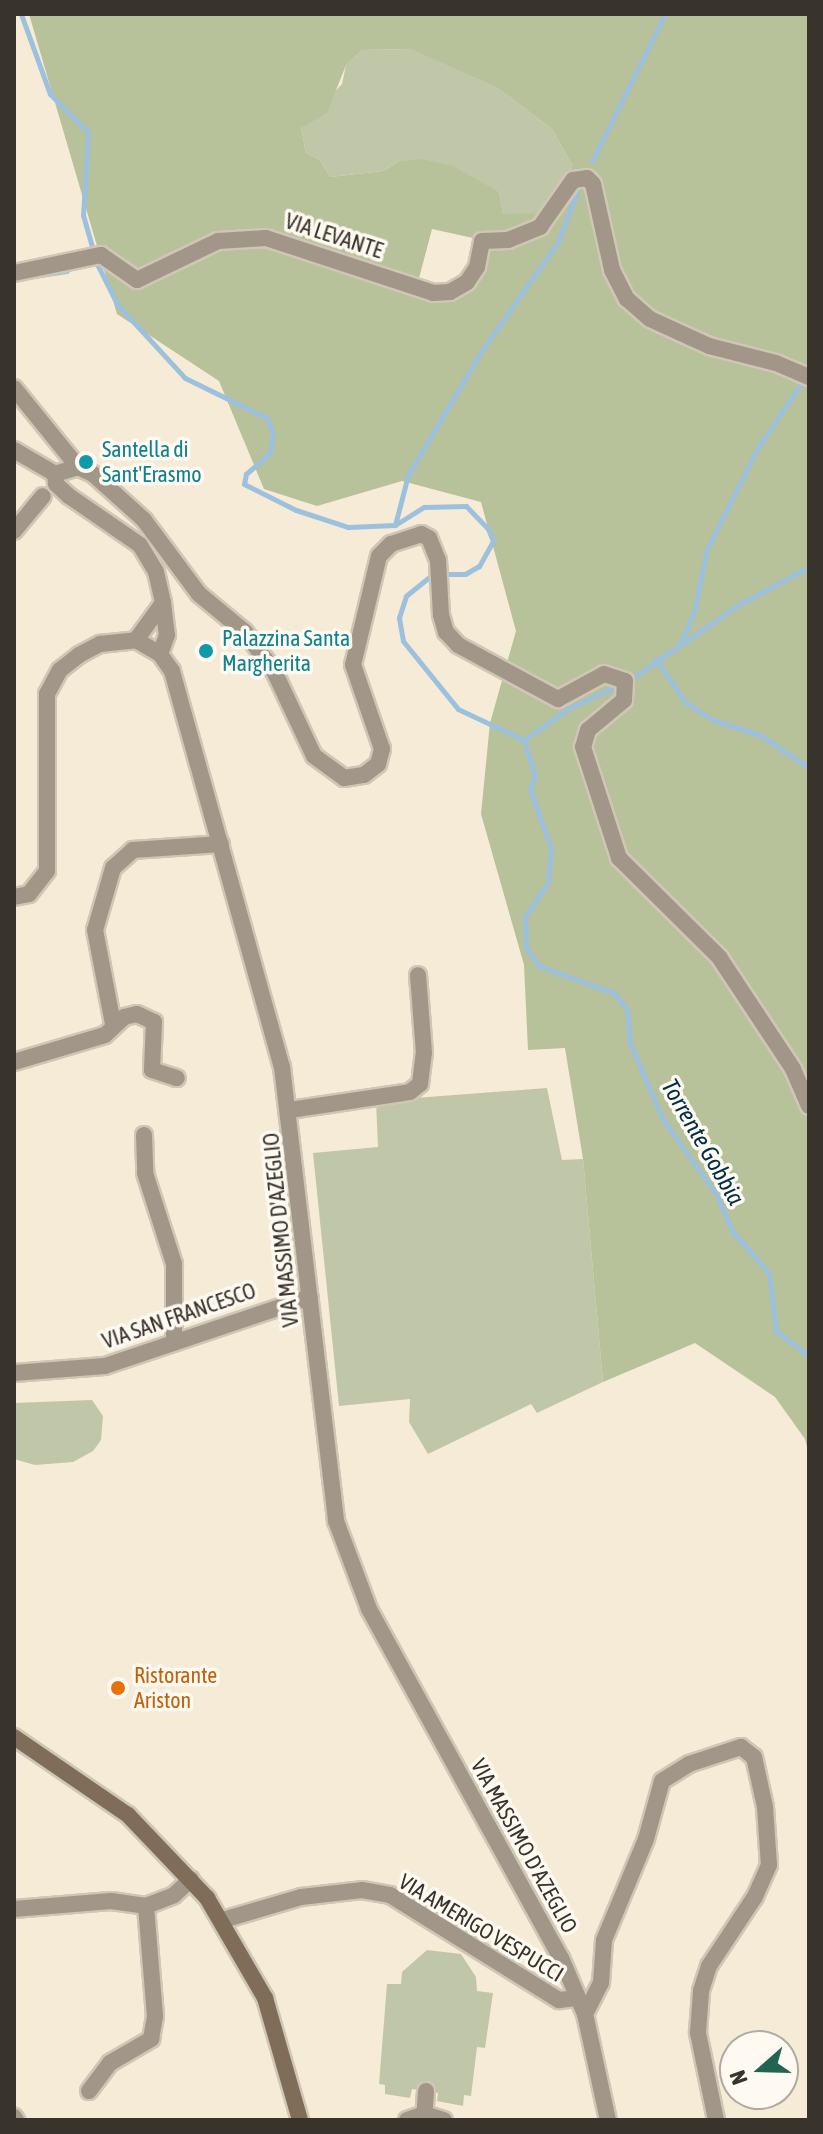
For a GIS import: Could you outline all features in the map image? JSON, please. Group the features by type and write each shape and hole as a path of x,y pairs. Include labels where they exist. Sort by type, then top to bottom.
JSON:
{"main road":[{"path":"14,1737 128,1815 191,1879 223,1920 265,1998 300,2120"}],"street":[{"name":"VIA LEVANTE","path":"14,273 75,266 101,255 137,280 218,241 266,238 433,293 450,292 467,282 477,267 482,241 508,240 540,227 573,180 587,178 593,184 612,270 627,299 650,319 709,346 776,363 809,377"},
{"path":"14,388 78,467 93,474 144,520 199,594 245,632 274,671 314,756 344,778 364,775 378,764 382,749 353,665 379,556 391,544 421,534 429,538 438,560 446,632 545,695 571,696 604,674 625,681 624,700 588,730 583,747 619,858 719,957 793,1069 809,1106"},
{"path":"14,450 55,474 78,467"},
{"path":"14,897 29,894 47,871 47,694 60,670 100,644 136,640 160,654 167,635 156,572 140,545 69,496 56,484 55,474"},
{"path":"14,531 43,496"},
{"path":"136,640 163,603"},
{"name":"VIA MASSIMO D'AZEGLIO","path":"160,654 181,696 265,996 290,1110 329,1490 348,1559 398,1663 537,1910 585,2014 608,2120"},
{"path":"113,1024 95,930 113,868 133,850 221,844"},
{"path":"290,1110 410,1092 420,1084 424,1053 418,975"},
{"path":"14,1062 105,1035 113,1024 124,1017 148,1016 154,1022 152,1070 177,1078"},
{"path":"144,1135 145,1173 174,1264 174,1342"},
{"name":"VIA SAN FRANCESCO","path":"14,1373 105,1366 310,1297"},
{"path":"585,2014 601,1983 604,1940 646,1839 662,1781 689,1764 741,1747 754,1757 765,1807 769,1865 754,1898 709,1966 701,1991 698,2033 716,2120"},
{"path":"14,1909 111,1901 146,1906 174,1895 191,1879"},
{"name":"VIA AMERIGO VESPUCCI","path":"223,1920 301,1897 362,1890 390,1895 559,2000 577,1998"},
{"path":"89,2091 110,2063 151,2039 155,2016 146,1906"},
{"path":"424,2117 426,2091"},
{"path":"407,2120 424,2117 444,2120"}],"green space":[{"path":"29,14 809,14 809,1455 805,1439 775,1397 695,1343 603,1382 583,1159 565,1048 528,1050 524,965 481,814 490,723 516,631 481,502 402,481 317,506 264,489 219,381 117,314","holes":["411,49 499,89 552,129 572,165 563,188 541,213 503,214 499,192 453,166 421,159 398,162 383,171 330,177 320,160 306,153 301,128 327,113 346,65 362,50","432,229 473,238 463,281 438,290 418,282"]},
{"path":"412,49 499,89 552,129 572,165 563,188 541,213 503,215 499,192 398,162 383,171 330,177 320,160 306,153 301,128 342,84 346,65 362,50"},
{"path":"547,1088 562,1160 583,1159 603,1382 537,1413 531,1404 428,1454 409,1422 410,1399 339,1406 313,1153 378,1147 376,1101"},
{"path":"92,1400 103,1416 101,1440 93,1451 73,1462 35,1465 14,1459 14,1403"},
{"path":"427,1950 461,1954 476,1977 477,1991 493,1993 485,2048 477,2047 471,2096 464,2095 463,2106 437,2101 438,2093 412,2089 410,2098 385,2094 385,2085 379,2084 387,1984 401,1984 402,1972"}],"waterway":[{"name":"Torrente Gobbia","path":"21,14 50,94 88,132 83,215 97,264 117,304 185,378 267,418 273,434 270,453 246,474 244,484 296,510 348,527 395,525 424,507 466,506 488,529 493,541 479,566 465,574 433,574 406,596 399,618 403,641 458,709 524,740 535,775 530,789 551,849 548,882 525,917 526,948 539,966 614,993 627,1009 630,1043 662,1118 717,1195 732,1231 769,1273 776,1331 809,1356"},
{"path":"592,161 665,14"},
{"path":"395,525 408,475 482,350 558,242 580,184"},
{"path":"27,277 67,271"},
{"path":"681,642 694,612 707,549 757,449 804,379"},
{"path":"634,677 738,605 809,567"},
{"path":"656,659 685,702 711,719 760,735 809,768"},
{"path":"524,740 569,708 614,687"}],"place":[{"name":"Santella di Sant'Erasmo","path":"86,462"},
{"name":"Palazzina Santa Margherita","path":"206,651"},
{"name":"Ristorante Ariston","path":"118,1688"}]}
